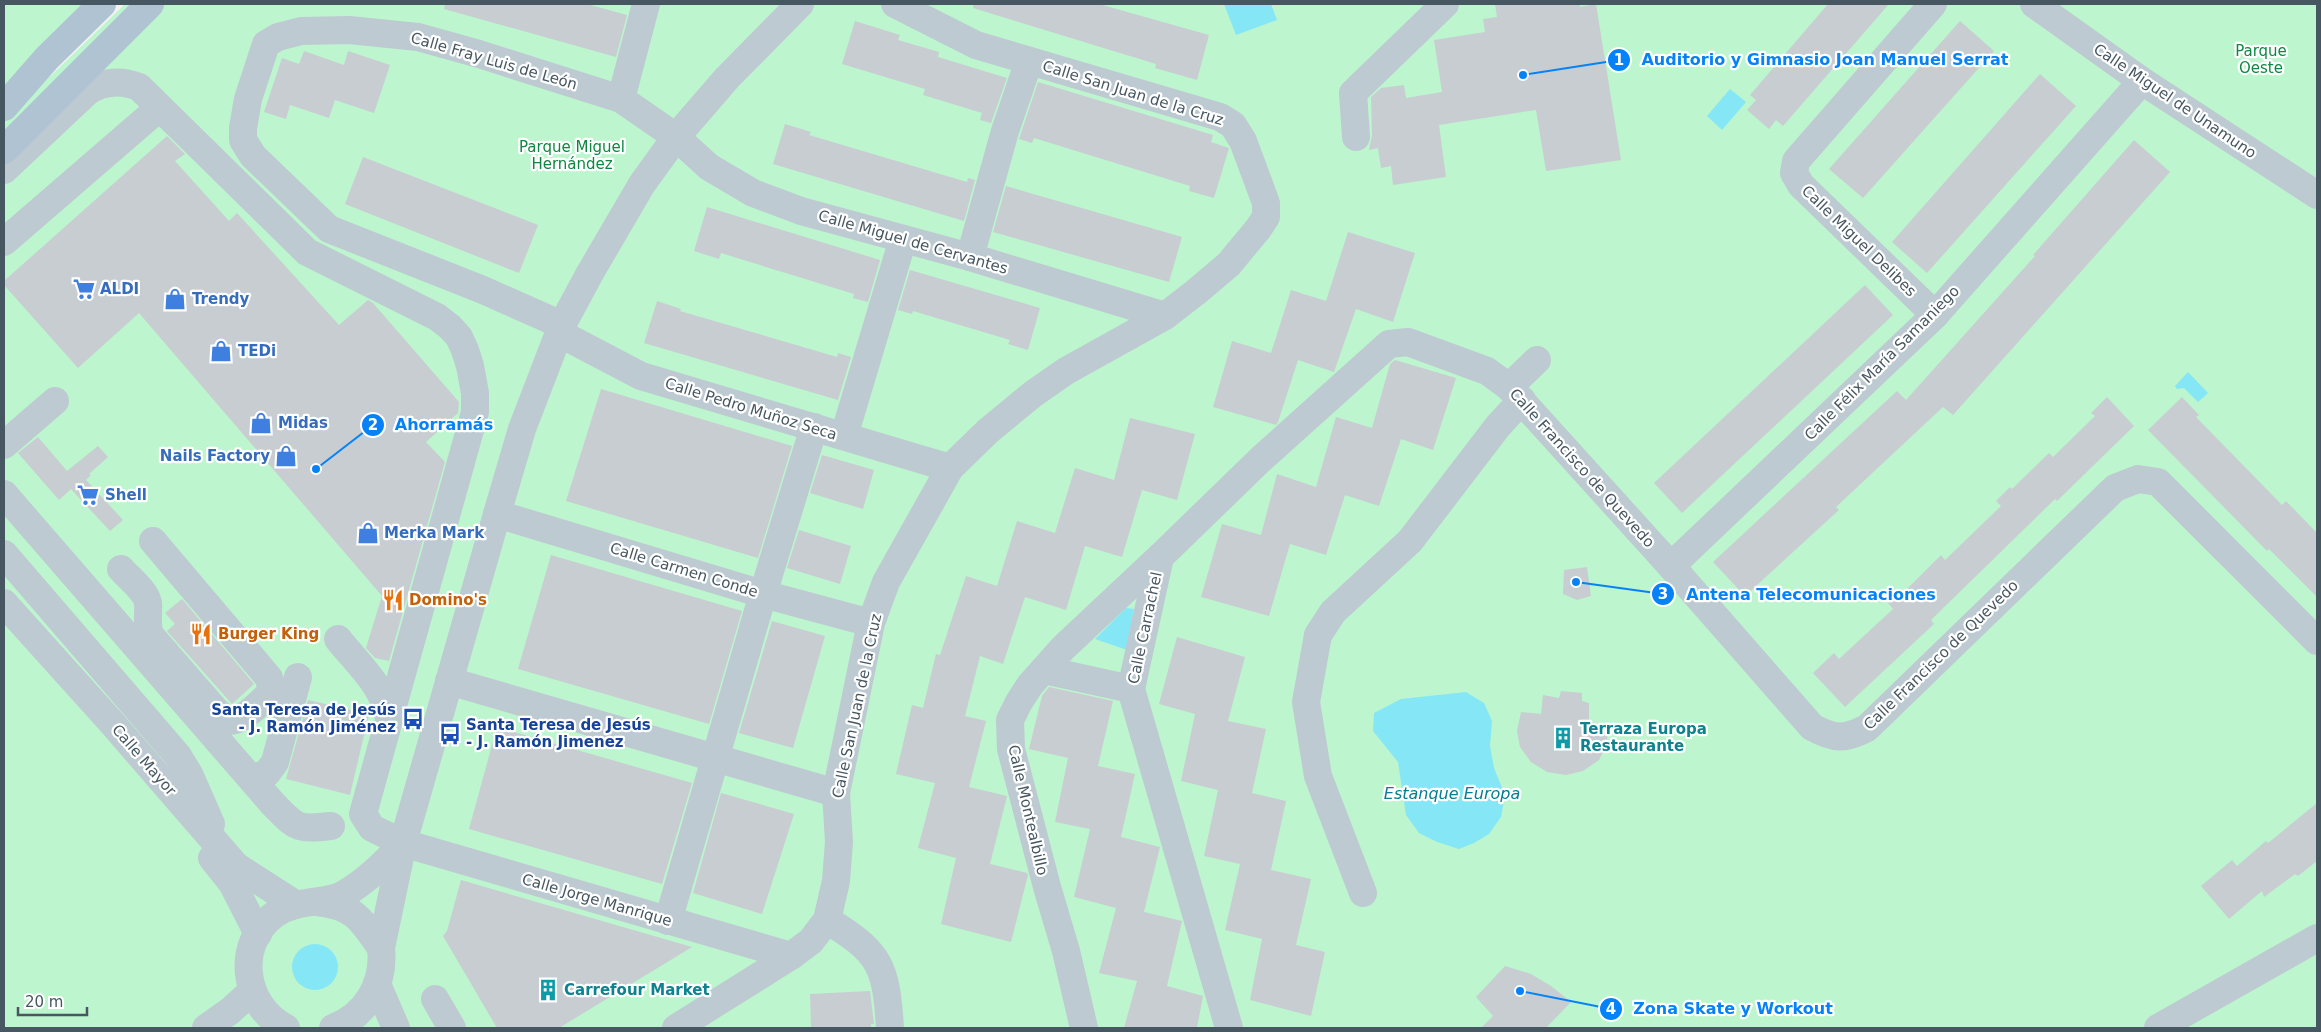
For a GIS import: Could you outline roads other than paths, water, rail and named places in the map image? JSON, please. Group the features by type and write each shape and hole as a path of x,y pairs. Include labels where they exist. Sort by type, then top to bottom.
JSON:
{"main road":[{"path":"4,107 47,58 102,4"},
{"path":"9,143 150,4"}],"street":[{"path":"621,99 646,4"},
{"path":"333,1028 352,1018 369,1003 377,984 382,959 380,948 403,843 522,430 561,329 642,184 676,137 727,78 800,4"},
{"name":"Calle San Juan de la Cruz","path":"676,1028 791,956 811,941 826,920 837,871 839,842 836,792 871,624 886,582 950,468 988,431 1033,394 1066,371 1165,316 1229,264 1266,217 1266,203 1242,141 1233,125 1220,118 976,45 895,4"},
{"name":"Calle Miguel Delibes","path":"1933,4 1796,161 1794,173 1801,185 1935,315"},
{"name":"Calle Miguel de Unamuno","path":"2034,4 2142,81 2317,195"},
{"path":"1388,83 1405,64 1436,12"},
{"path":"1356,137 1353,93 1436,12"},
{"name":"Calle Fray Luis de León","path":"561,329 483,290 329,230 253,156 243,140 242,128 250,92 266,44 278,37 301,32 349,30 418,37 621,99 676,137"},
{"path":"970,257 1005,130 1029,61"},
{"name":"Calle Félix María Samaniego","path":"1671,566 1935,315 2142,81"},
{"name":"Calle Jorge Manrique","path":"4,170 95,86 127,82 139,87 158,108 307,252 437,317 459,337 466,350 475,393 475,412 363,814 372,828 403,843 791,956"},
{"path":"4,242 158,108"},
{"name":"Calle Miguel de Cervantes","path":"676,137 709,168 753,193 801,211 970,257 1165,316"},
{"path":"844,436 903,239"},
{"name":"Calle Pedro Muñoz Seca","path":"561,329 641,376 950,468"},
{"name":"Calle Francisco de Quevedo","path":"1388,344 1408,342 1487,371 1516,394 1671,566 1812,727 1830,736 1851,736 1867,728 2115,488 2138,479 2158,482 2317,641"},
{"name":"Calle Carrachel","path":"1229,1028 1130,688 1160,557 1261,459 1388,344"},
{"path":"1363,893 1317,767 1306,702 1318,635 1333,612 1410,541 1498,426 1537,360"},
{"path":"4,446 55,401"},
{"path":"668,921 763,594 814,427"},
{"path":"4,494 252,780 295,826 311,828 331,826"},
{"name":"Calle Carmen Conde","path":"497,514 763,594 871,624"},
{"path":"62,622 92,594 160,535 269,678 272,692 242,717 235,721 228,721 216,711 150,634 147,625 148,602 121,569"},
{"path":"4,554 178,756 212,827 236,866"},
{"name":"Calle Montealbillo","path":"1084,1028 1069,959 1046,887 1011,748 1010,720 1019,702 1063,648 1160,557"},
{"name":"Calle Mayor","path":"4,603 236,866 303,903"},
{"name":"Calle Mayor","path":"4,622 137,768 206,849 232,883 258,934"},
{"path":"338,639 382,694 388,707 389,720"},
{"path":"102,669 103,655 108,649 118,643 132,641"},
{"path":"1044,670 1130,688"},
{"path":"252,780 267,773 275,762 298,677"},
{"path":"449,681 836,792"},
{"path":"286,1028 273,1022 264,1012 252,991 248,978 249,956 258,934 275,915 303,903 343,895 378,870 403,843"},
{"path":"303,903 332,904 350,911 360,918 380,948"},
{"path":"826,920 861,943 884,973 890,1028"},
{"path":"2158,1028 2317,938"},
{"path":"377,984 396,1028"},
{"path":"206,1028 230,1011 252,991"},
{"path":"435,999 452,1028"}],"water":[{"path":"1224,4 1271,4 1277,20 1236,35"},
{"path":"1730,89 1746,102 1722,130 1707,116"},
{"path":"2188,372 2208,393 2198,402 2184,388 2177,389 2175,386"},
{"path":"1126,608 1134,609 1127,650 1095,639"},
{"name":"Estanque Europa","path":"1466,692 1484,703 1492,721 1490,746 1494,768 1505,795 1501,817 1489,834 1459,849 1437,842 1419,833 1406,815 1398,762 1373,731 1374,713 1401,699"},
{"path":"315,944 328,948 334,954 338,967 334,980 328,986 315,990 302,986 296,980 292,967 296,954 302,948"}],"place":[{"name":"Auditorio y Gimnasio Joan Manuel Serrat","path":"1523,75"},
{"name":"ALDI","path":"84,289"},
{"name":"Trendy","path":"175,299"},
{"name":"TEDi","path":"221,351"},
{"name":"Midas","path":"261,423"},
{"name":"Nails Factory","path":"286,456"},
{"name":"Ahorramás","path":"316,469"},
{"name":"Shell","path":"88,495"},
{"name":"Merka Mark","path":"368,533"},
{"name":"Antena Telecomunicaciones","path":"1576,582"},
{"name":"Domino's","path":"393,600"},
{"name":"Burger King","path":"201,634"},
{"name":"Santa Teresa de Jesús - J. Ramón Jiménez","path":"413,719"},
{"name":"Santa Teresa de Jesús - J. Ramón Jimenez","path":"450,734"},
{"name":"Terraza Europa Restaurante","path":"1563,738"},
{"name":"Carrefour Market","path":"548,990"},
{"name":"Zona Skate y Workout","path":"1520,991"}],"park label":[{"name":"Parque Oeste","path":"2261,60"},
{"name":"Parque Miguel Hernández","path":"572,156"}]}
